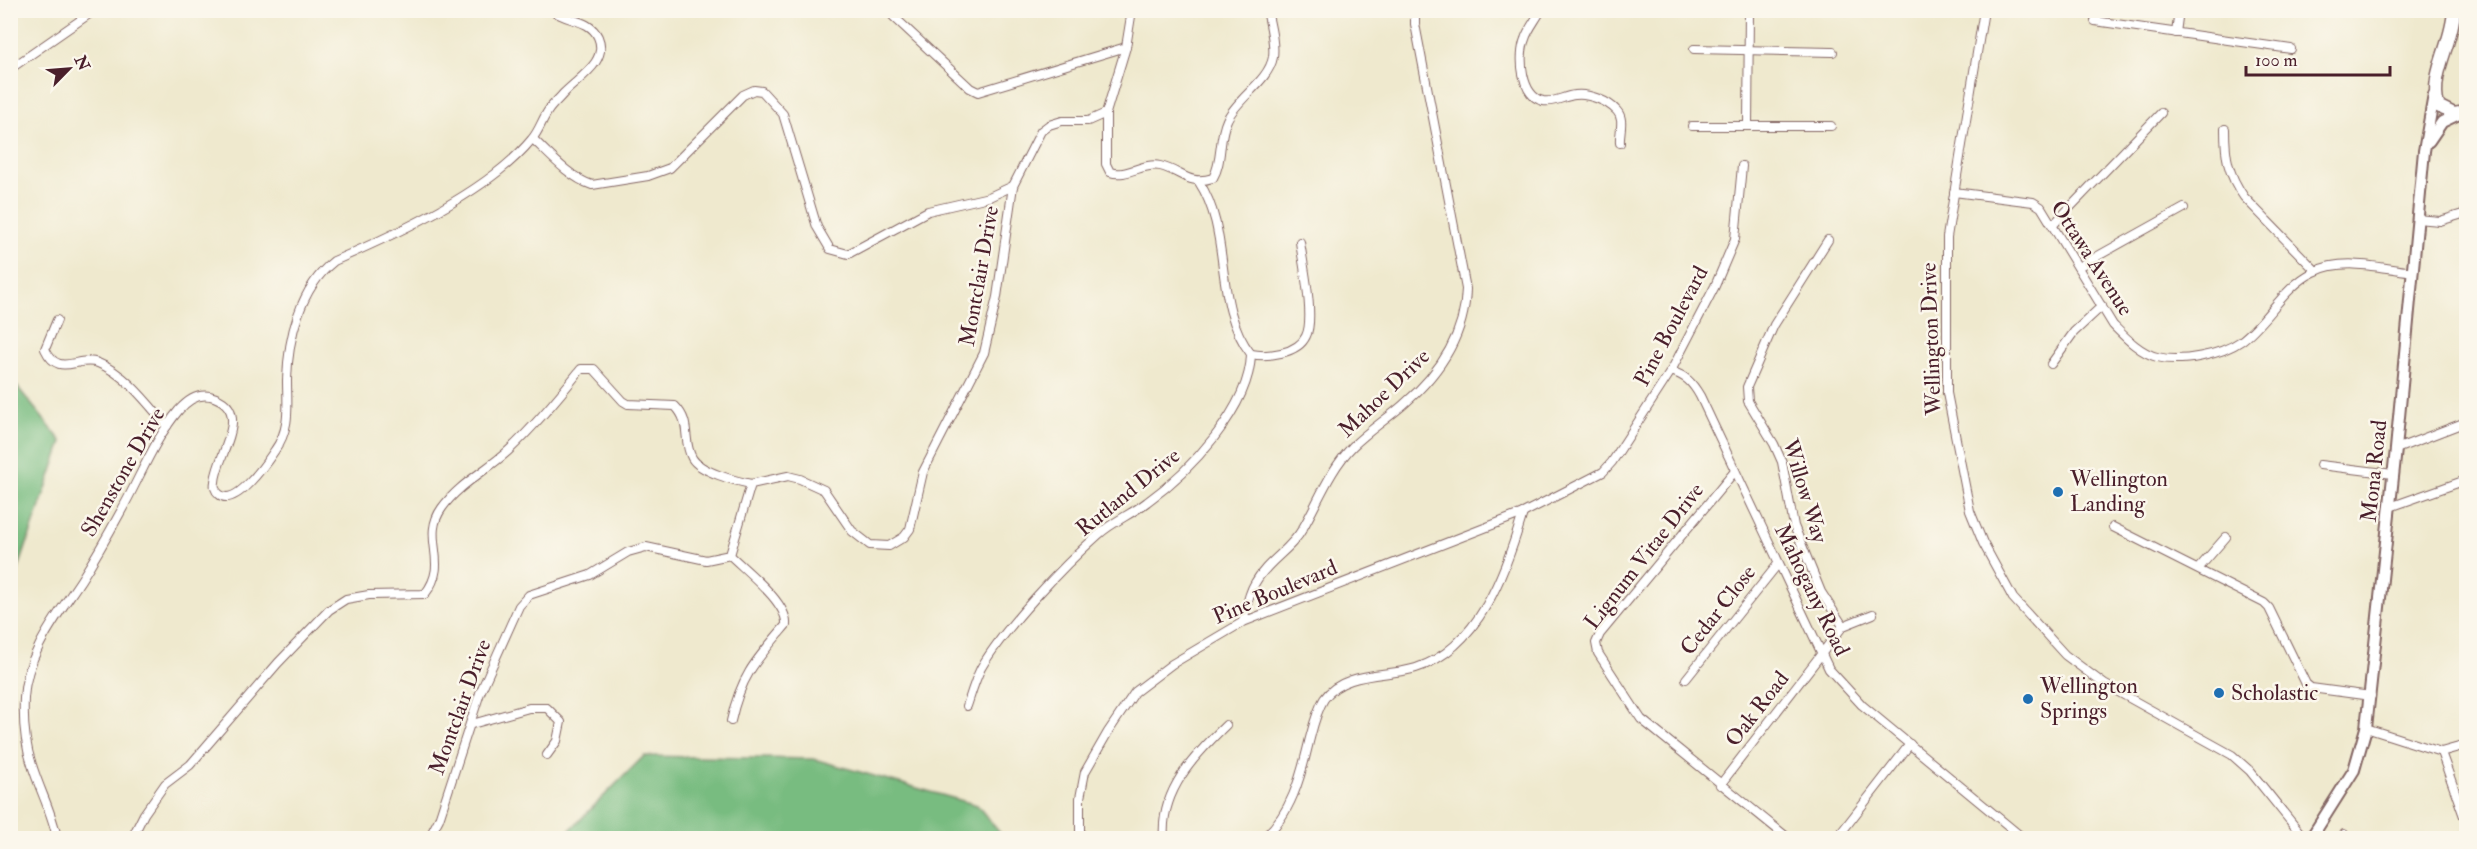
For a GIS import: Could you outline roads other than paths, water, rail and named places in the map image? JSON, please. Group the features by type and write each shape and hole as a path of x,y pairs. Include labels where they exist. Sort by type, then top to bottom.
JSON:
{"main road":[{"path":"2454,10 2453,30 2439,70 2434,95 2438,106 2446,112 2464,112"}],"street":[{"path":"10,69 95,10"},
{"name":"Shenstone Drive","path":"57,838 52,816 32,765 26,735 24,696 31,665 55,619 83,578 122,509 137,476 167,426 183,406 195,396 207,395 219,399 228,407 232,421 232,436 218,462 214,486 218,494 236,495 277,448 286,431 287,380 294,327 314,282 324,270 334,261 443,207 499,171 533,138 548,111 598,62 601,49 593,29 585,24 560,17 552,10"},
{"path":"890,10 892,16 970,88 978,92 1126,46"},
{"path":"1132,10 1126,46 1106,113 1106,164 1110,172 1117,174 1160,166 1199,182 1213,178 1218,169 1221,138 1227,119 1263,75 1273,58 1267,10"},
{"name":"Mahoe Drive","path":"1242,622 1255,582 1288,549 1303,529 1324,486 1353,446 1405,404 1435,372 1451,350 1461,328 1466,309 1466,289 1415,24 1415,10"},
{"path":"1541,10 1524,40 1523,72 1531,93 1539,100 1550,101 1582,94 1600,99 1618,112 1621,118 1620,143"},
{"path":"1748,126 1749,10"},
{"name":"Wellington Drive","path":"1984,10 1947,237 1947,393 1970,511 1996,569 2013,598 2065,655 2104,684 2232,755 2250,771 2304,838"},
{"path":"2176,33 2179,10"},
{"path":"2094,21 2291,49"},
{"path":"1694,49 1833,52"},
{"path":"533,138 559,164 592,185 648,176 670,168 743,95 754,90 762,90 783,114 817,227 831,249 848,254 928,211 989,197 1012,186"},
{"name":"Mona Road","path":"2310,838 2354,770 2366,728 2396,449 2424,151 2434,95"},
{"path":"2424,151 2433,132 2442,122 2464,112"},
{"name":"Montclair Drive","path":"751,484 788,476 800,478 824,490 852,531 870,545 889,546 904,537 910,529 923,472 984,353 997,297 1012,186 1041,131 1049,125 1062,121 1088,121 1106,113"},
{"path":"2053,225 2161,113"},
{"path":"1692,126 1831,126"},
{"path":"2225,129 2225,158 2235,185 2315,270"},
{"name":"Pine Boulevard","path":"1080,838 1080,798 1085,772 1135,692 1172,664 1242,622 1523,513 1603,472 1612,462 1671,371 1715,286 1735,239 1742,166"},
{"path":"1199,182 1215,216 1232,321 1240,340 1251,354 1267,357 1297,346 1306,336 1309,307 1300,243"},
{"name":"Ottawa Avenue","path":"1954,192 2033,202 2041,207 2113,325 2127,340 2157,357 2196,356 2221,350 2242,340 2294,284 2315,270 2356,265 2413,272"},
{"path":"2078,267 2184,208"},
{"path":"2417,219 2440,221 2466,213"},
{"name":"Willow Way","path":"1828,240 1774,325 1747,387 1748,401 1782,462 1794,526 1821,592 1843,626"},
{"path":"2051,364 2074,332 2102,306"},
{"path":"57,320 45,349 52,361 65,364 95,361 106,367 137,392 167,426"},
{"name":"Rutland Drive","path":"967,706 981,669 1007,633 1056,578 1099,534 1179,479 1201,455 1230,412 1247,379 1251,354"},
{"path":"132,838 144,814 165,784 190,765 270,672 329,610 346,599 369,594 425,594 435,581 438,556 432,534 441,510 465,483 498,460 531,430 581,369 588,367 594,369 623,401 675,406 686,421 690,451 697,464 729,479 751,484 730,555 776,601 787,616 786,625 744,679 737,693 731,721"},
{"name":"Mahogany Road","path":"1671,371 1683,375 1692,383 1822,656 1834,675 1854,697 2023,838"},
{"path":"2396,449 2466,422"},
{"path":"2320,465 2393,474"},
{"name":"Lignum Vitae Drive","path":"1735,471 1600,634 1596,643 1599,653 1641,719 1788,838"},
{"path":"2390,507 2466,480"},
{"path":"1263,838 1290,803 1304,764 1315,718 1325,698 1346,681 1418,668 1439,657 1464,638 1492,595 1511,553 1523,513"},
{"path":"2113,527 2198,569 2269,608 2306,684 2311,688 2371,696"},
{"path":"2198,569 2226,537"},
{"name":"Montclair Drive","path":"429,838 439,819 472,724 480,693 519,606 529,594 590,575 628,552 646,547 706,560 730,555"},
{"name":"Cedar Close","path":"1686,679 1778,564"},
{"path":"1822,656 1843,626 1873,614"},
{"name":"Oak Road","path":"1720,785 1822,656"},
{"path":"472,724 529,708 547,708 561,722 561,731 547,755"},
{"path":"1164,838 1165,806 1174,788 1194,756 1226,725"},
{"path":"2366,728 2441,752 2466,746"},
{"path":"1836,838 1910,744"},
{"path":"2441,752 2466,822"}],"place":[{"name":"Wellington Landing","path":"2058,492"},
{"name":"Scholastic","path":"2219,693"},
{"name":"Wellington Springs","path":"2028,699"}]}
